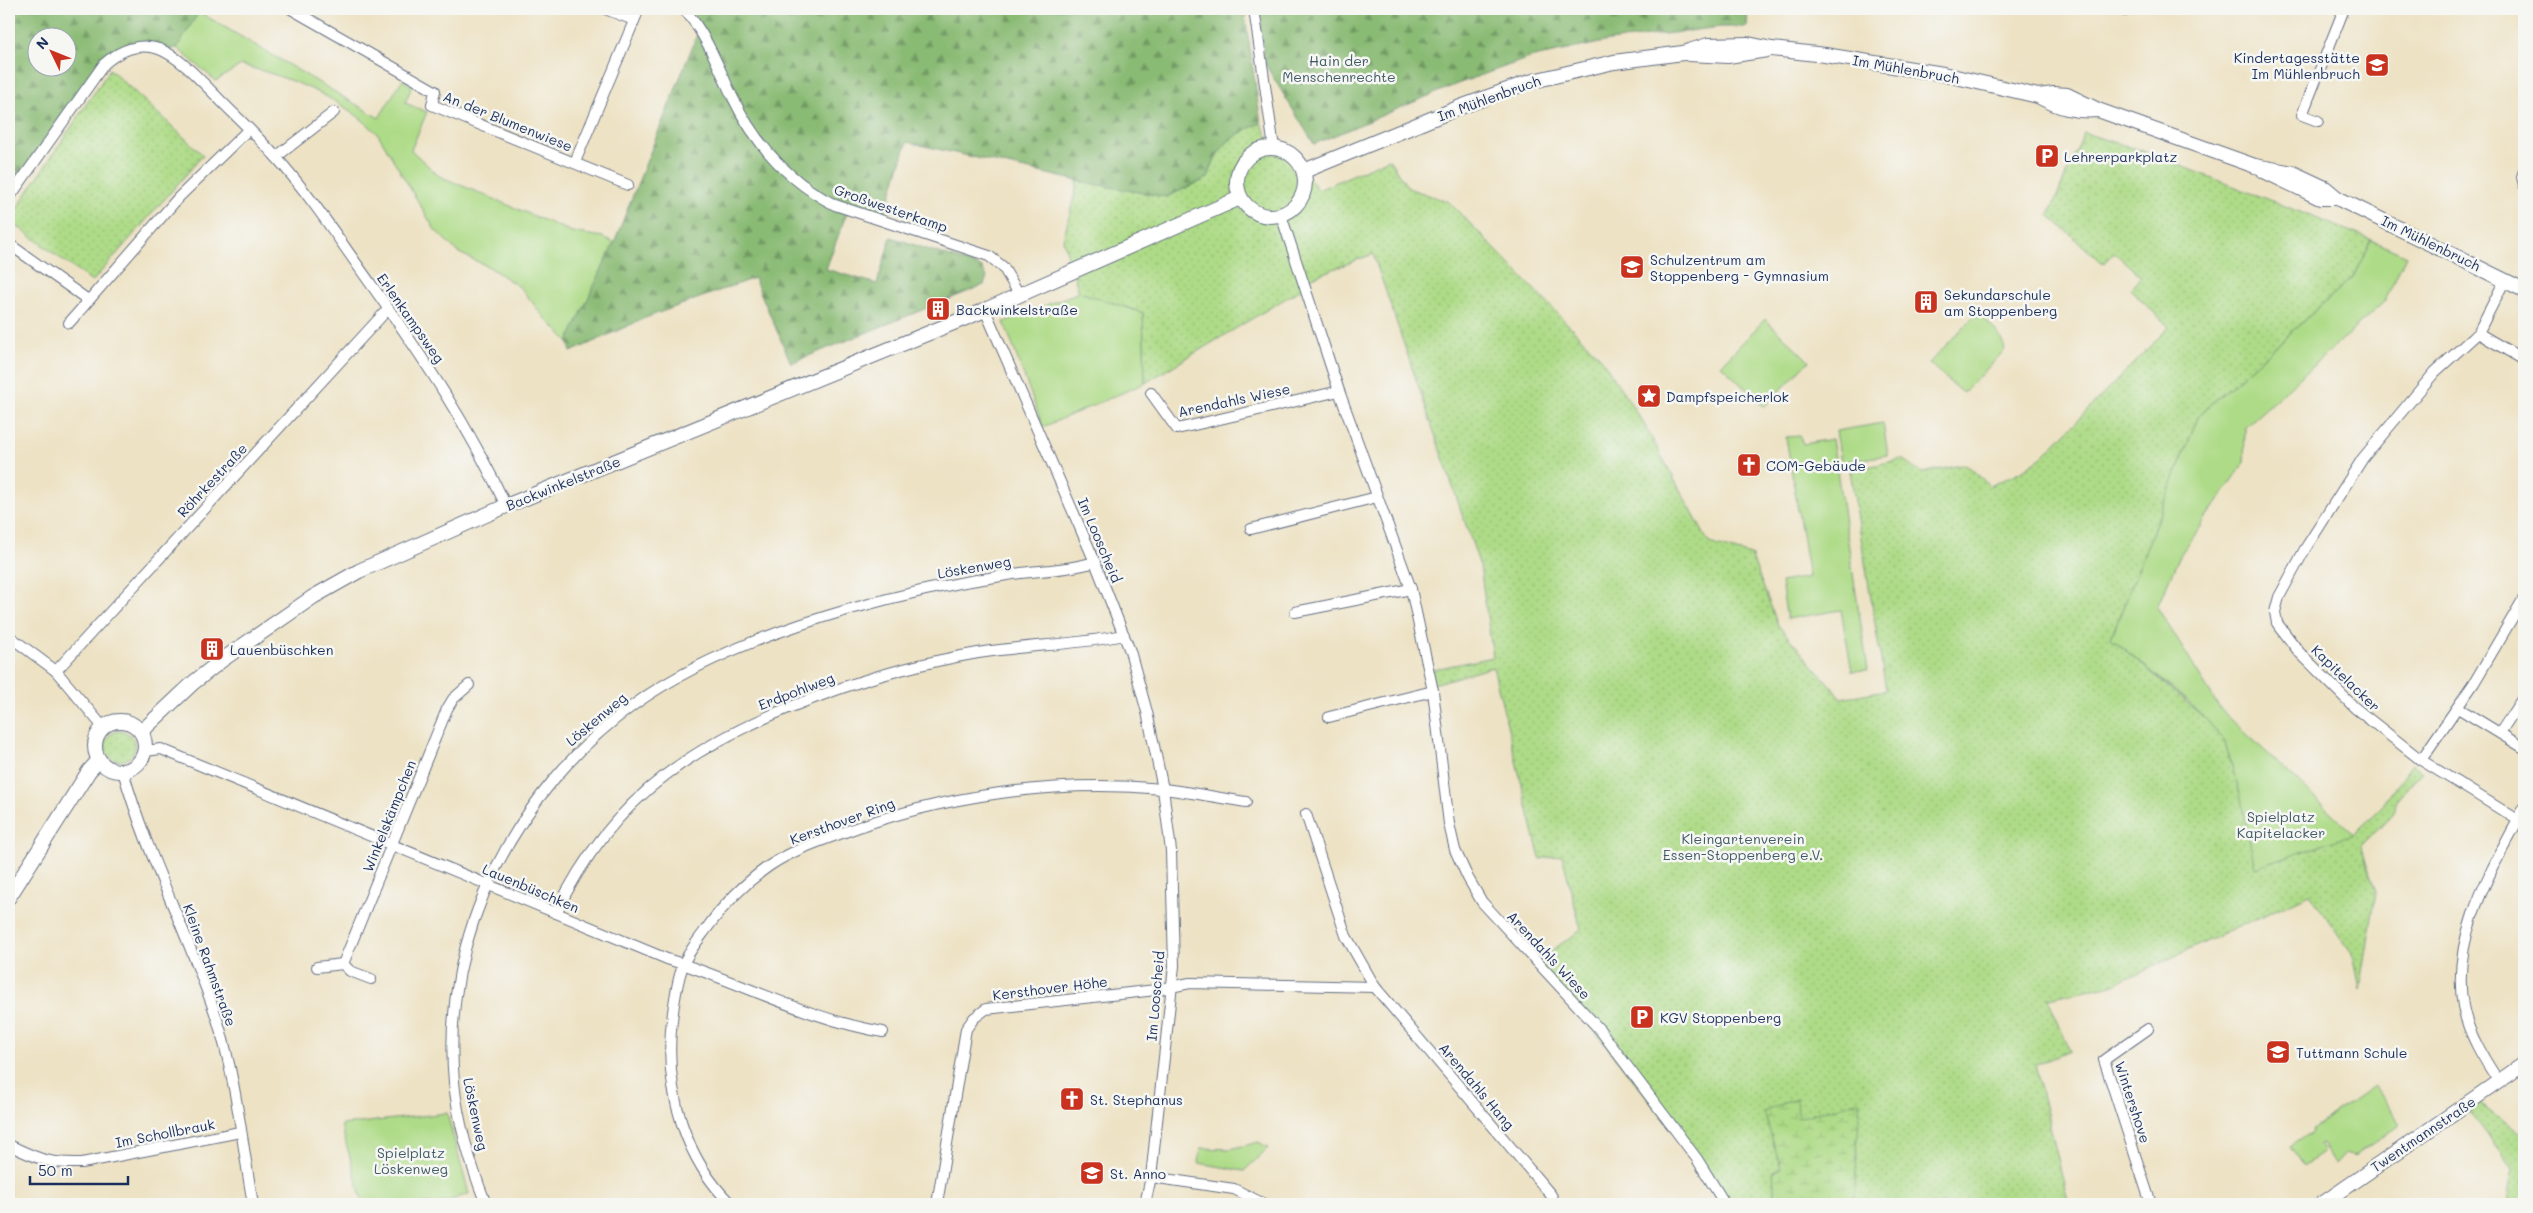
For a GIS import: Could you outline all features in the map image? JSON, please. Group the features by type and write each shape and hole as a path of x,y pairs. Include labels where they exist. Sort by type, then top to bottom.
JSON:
{"main road":[{"name":"Im Mühlenbruch","path":"1304,171 1463,106 1529,82 1614,62 1683,54 1747,55 1772,49 1825,55 1943,74 2038,96 2051,104 2078,112 2098,110 2255,166 2293,173 2325,188 2337,198 2524,290"},
{"path":"1274,148 1293,156 1304,171 1305,184 1303,196 1294,207 1281,215 1268,216 1257,214 1240,198 1237,180 1244,161 1260,150 1274,148"},
{"name":"Backwinkelstraße","path":"141,732 193,683 242,645 313,597 359,571 506,506 985,310 1240,198"},
{"path":"126,721 141,732 145,743 145,751 137,765 123,771 110,769 99,760 95,744 103,727 111,722 126,721"},
{"path":"9,897 89,771 99,760"},
{"name":"Twentmannstraße","path":"2322,1204 2524,1064"}],"street":[{"name":"An der Blumenwiese","path":"291,9 435,92 432,105 628,185"},
{"path":"605,9 634,20"},
{"name":"An der Blumenwiese","path":"575,162 639,9"},
{"name":"Großwesterkamp","path":"684,9 706,42 747,125 765,151 783,170 813,193 835,206 989,256 1003,268 1020,294"},
{"path":"1254,9 1274,148"},
{"path":"2120,9 2126,9"},
{"path":"2318,121 2302,115 2344,9"},
{"name":"Erlenkampsweg","path":"9,198 99,69 114,55 126,49 149,47 170,55 211,90 276,157 388,309 451,401 506,506"},
{"path":"276,157 334,112"},
{"path":"69,323 179,197 249,129"},
{"path":"2524,171 2522,177 2524,184"},
{"name":"Arendahls Wiese","path":"1281,215 1339,391 1411,589 1433,691 1449,824 1455,850 1482,902 1600,1030 1697,1159 1725,1204"},
{"path":"9,244 88,300"},
{"name":"Kapitelacker","path":"2504,280 2478,333 2435,372 2363,458 2305,549 2279,597 2275,612 2277,623 2299,652 2355,708 2421,760 2518,820"},
{"name":"Röhrkestraße","path":"56,670 388,309"},
{"name":"Im Looscheid","path":"985,310 1095,562 1124,635 1147,712 1163,789 1173,876 1172,986 1151,1177 1145,1204"},
{"path":"2478,333 2524,360"},
{"name":"Arendahls Wiese","path":"1152,393 1177,429 1339,391"},
{"path":"1251,529 1377,497"},
{"name":"Löskenweg","path":"486,1204 458,1107 453,1054 456,996 470,930 487,884 523,819 565,764 610,722 668,683 736,650 846,610 937,588 1009,575 1074,568 1095,562"},
{"path":"1295,612 1411,589"},
{"path":"2421,760 2458,708 2524,598"},
{"name":"Erdpohlweg","path":"556,913 577,872 614,822 665,774 721,737 802,702 908,668 1006,648 1124,635"},
{"path":"9,636 56,670 103,727"},
{"name":"Winkelskämpchen","path":"343,964 447,709 452,699 469,685"},
{"path":"1328,717 1433,691"},
{"path":"2500,733 2524,696"},
{"path":"2458,708 2524,748"},
{"name":"Lauenbüschken","path":"145,751 160,749 556,913 821,1017 883,1032"},
{"name":"Kleine Rahmstraße","path":"123,771 137,815 217,1020 230,1075 253,1204"},
{"name":"Kersthover Ring","path":"731,1204 709,1178 696,1156 682,1125 672,1089 669,1054 672,1019 684,964 712,922 748,882 771,864 836,834 886,817 982,796 1061,788 1163,789"},
{"path":"1163,789 1246,802"},
{"path":"2498,1082 2470,1030 2463,1006 2461,979 2463,956 2475,910 2484,885 2524,808"},
{"name":"Arendahls Hang","path":"1306,814 1346,936 1375,987 1552,1195 1555,1204"},
{"path":"317,967 343,964 350,971 371,979"},
{"path":"1172,986 1190,983 1375,987"},
{"name":"Kersthover Höhe","path":"937,1204 962,1047 966,1029 974,1018 986,1009 1001,1006 1172,986"},
{"name":"Wintershove","path":"2148,1029 2104,1060 2151,1204"},
{"name":"Im Schollbrauk","path":"9,1145 57,1164 82,1162 240,1132"},
{"path":"1151,1177 1234,1189 1264,1204"}],"green space":[{"path":"9,9 201,9 177,48 167,50 117,49 101,60 9,191"},
{"path":"689,9 1244,9 1261,123 1226,143 1216,158 1208,178 1166,197 1078,181 907,142 885,214 853,204 844,220 826,269 877,284 891,237 981,267 987,277 984,285 791,363 754,278 645,318 571,352 568,341 614,243 701,25"},
{"name":"Hain der Menschenrechte","path":"1258,9 1748,9 1747,27 1720,27 1609,41 1529,58 1457,84 1314,144 1265,64"},
{"path":"199,12 379,118 402,80 412,86 405,103 427,112 411,150 439,176 572,232 603,237 614,243 568,341 543,316 521,288 489,267 459,253 435,230 378,134 348,109 332,99 297,83 241,65 216,81 177,48"},
{"path":"110,69 203,155 92,282 9,220"},
{"path":"1261,123 1274,148 1295,158 1318,190 1389,159 1408,188 1449,202 1601,358 1644,424 1709,543 1751,555 1778,625 1841,698 1886,690 1850,471 1902,459 1922,473 1966,464 1990,486 2020,472 2042,457 2169,327 2130,289 2141,277 2114,252 2103,264 2049,215 2084,133 2143,151 2372,240 2353,277 2199,415 2111,638 2207,720 2225,742 2240,794 2354,834 2379,810 2412,764 2422,771 2397,801 2392,814 2361,846 2376,892 2360,990 2354,957 2310,894 2112,985 2048,998 2070,1051 2035,1065 2069,1204 1729,1204 1720,1189 1538,960 1581,930 1562,855 1540,859 1493,667 1433,684 1430,670 1493,657 1480,566 1373,254 1302,281 1303,288 1145,383 1143,313 1079,292 1063,240 1078,181 1166,197 1208,178 1216,158 1226,143"},
{"name":"Spielplatz Kapitelacker","path":"2372,240 2406,256 2384,302 2245,427 2244,464 2180,555 2157,607 2220,709 2354,834 2255,868 2240,794 2225,742 2207,720 2187,701 2111,638 2199,415 2353,277"},
{"path":"1079,292 1143,313 1145,383 1043,427 1004,322"},
{"path":"1975,315 1979,318 1981,316 1993,327 2002,340 2005,350 1965,391 1961,392 1929,363"},
{"path":"1765,319 1809,361 1764,407 1721,365"},
{"path":"1883,423 1888,455 1841,462 1836,431"},
{"path":"1800,436 1803,444 1832,439 1868,670 1852,671 1841,610 1787,619 1781,582 1809,577 1786,437"},
{"path":"120,731 131,735 135,746 131,757 120,761 109,757 105,746 109,735"},
{"path":"2374,1086 2400,1124 2355,1156 2345,1153 2335,1164 2322,1144 2319,1145 2324,1152 2303,1166 2290,1147 2313,1131 2312,1129"},
{"path":"1796,1098 1798,1118 1860,1101 1854,1204 1775,1204 1773,1171 1781,1168 1764,1112"},
{"path":"2476,1100 2524,1137 2524,1204 2507,1204 2512,1169 2466,1107"},
{"name":"Spielplatz Löskenweg","path":"447,1113 469,1194 439,1204 363,1204 341,1125"},
{"path":"1259,1142 1268,1148 1244,1171 1199,1163 1201,1148 1230,1149"}],"place":[{"name":"Kindertagesstätte Im Mühlenbruch","path":"2377,65"},
{"name":"Lehrerparkplatz","path":"2047,156"},
{"name":"Schulzentrum am Stoppenberg - Gymnasium","path":"1632,267"},
{"name":"Sekundarschule am Stoppenberg","path":"1926,302"},
{"name":"Backwinkelstraße","path":"938,309"},
{"name":"Dampfspeicherlok","path":"1649,396"},
{"name":"COM-Gebäude","path":"1749,465"},
{"name":"Lauenbüschken","path":"212,649"},
{"name":"KGV Stoppenberg","path":"1642,1017"},
{"name":"Tuttmann Schule","path":"2278,1052"},
{"name":"St. Stephanus","path":"1072,1099"},
{"name":"St. Anno","path":"1092,1173"}],"park label":[{"name":"Kleingartenverein Essen-Stoppenberg e.V.","path":"1743,846"}]}
